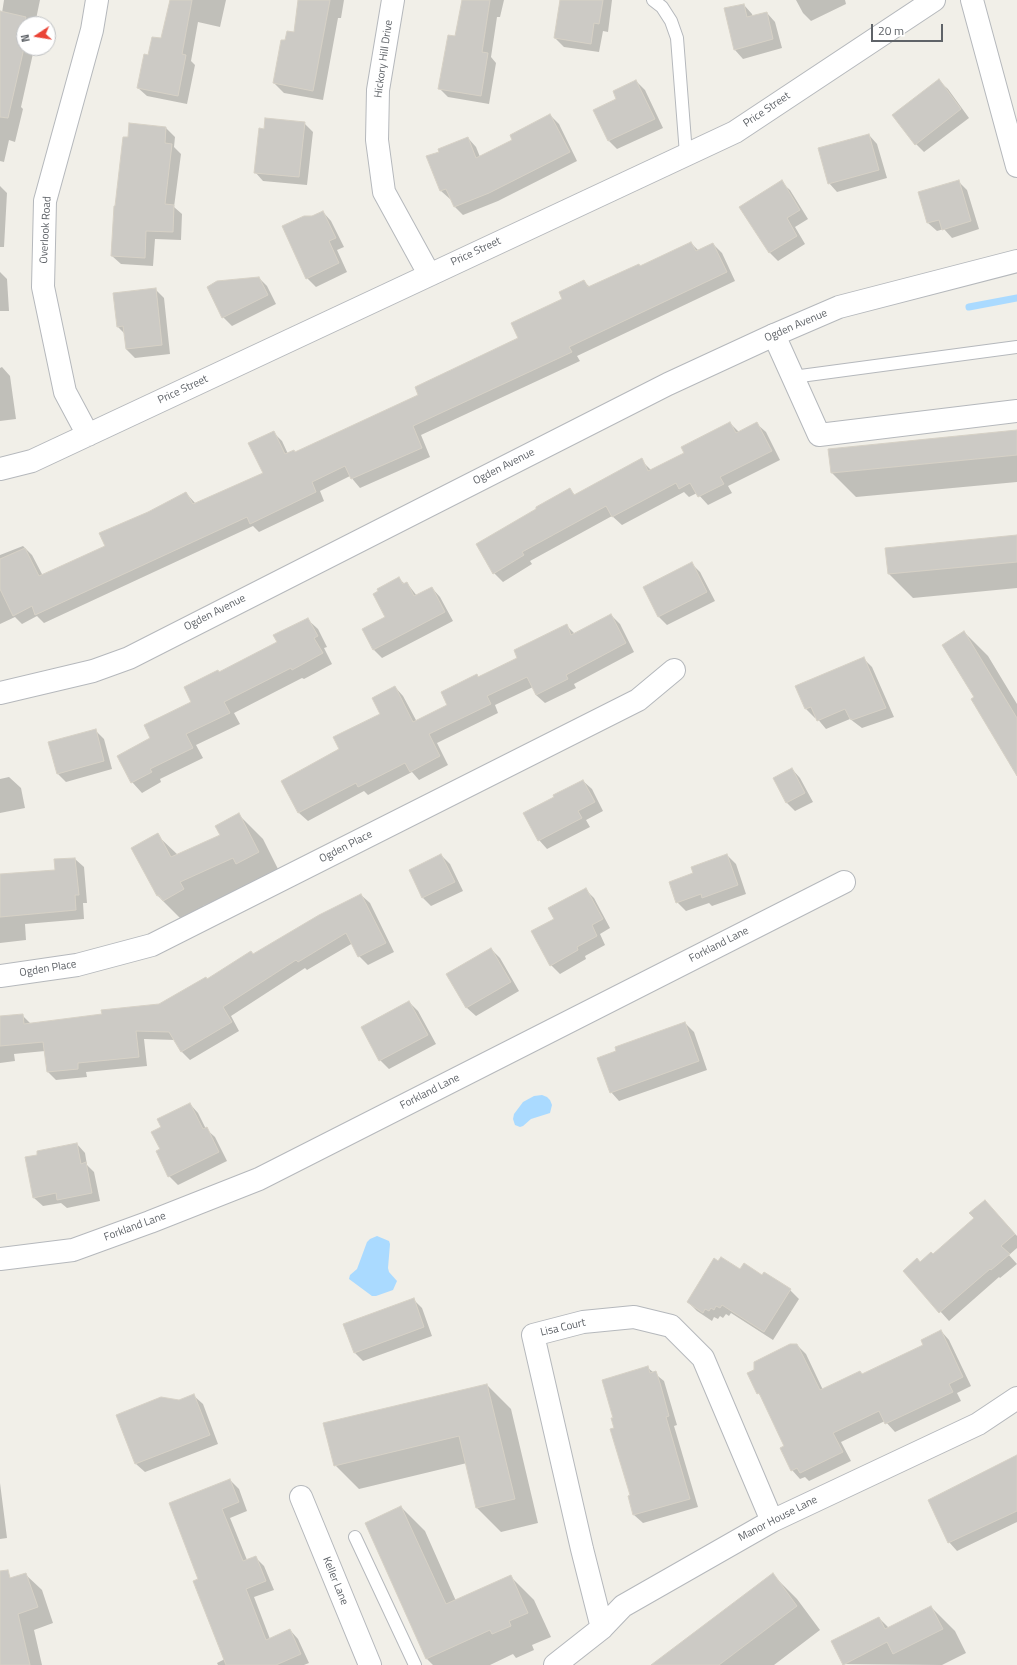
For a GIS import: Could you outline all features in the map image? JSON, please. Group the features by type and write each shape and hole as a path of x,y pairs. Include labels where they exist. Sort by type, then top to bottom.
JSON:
{"street":[{"name":"Overlook Road","path":"88,435 65,392 43,287 45,201 92,30 97,0"},
{"name":"Hickory Hill Drive","path":"393,0 378,90 376,140 384,192 429,274"},
{"name":"Price Street","path":"0,469 32,461 429,274 736,132 934,0"},
{"path":"972,0 1017,166"},
{"name":"Ogden Avenue","path":"0,693 93,671 129,658 668,384 774,335 839,308 1017,260"},
{"path":"774,335 819,435 1017,411"},
{"name":"Ogden Place","path":"0,976 77,964 152,944 638,700 674,670"},
{"name":"Forkland Lane","path":"0,1259 72,1250 150,1222 259,1179 844,882"},
{"name":"Lisa Court","path":"602,1628 582,1549 533,1335 583,1322 634,1317 671,1326 703,1358 772,1521"},
{"name":"Manor House Lane","path":"565,1662 602,1628 623,1606 772,1521 978,1424 1017,1398"},
{"name":"Keller Lane","path":"301,1497 370,1665"}],"lane":[{"path":"653,0 662,7 671,21 677,38 686,154"},
{"path":"793,377 1017,347"},
{"path":"355,1537 415,1665"}],"water":[{"path":"542,1095 550,1100 552,1105 550,1113 531,1119 523,1126 520,1127 515,1125 513,1119 514,1114 523,1102 534,1096"},
{"path":"377,1236 389,1241 388,1268 389,1272 397,1281 393,1290 372,1296 349,1279 350,1275 357,1269 367,1242"}],"building":[{"path":"170,0 192,0 182,54 186,55 178,96 137,88 144,54 148,55 152,37 161,38"},
{"path":"298,0 330,0 313,91 273,83 281,40 285,40 287,31 294,32"},
{"path":"462,0 490,0 482,52 488,53 481,96 438,89 448,35 455,36"},
{"path":"560,0 603,0 599,24 594,23 591,44 554,38"},
{"path":"744,4 747,17 767,12 773,39 734,50 724,8"},
{"path":"0,11 22,16 16,16 16,56 22,56 8,118 0,117"},
{"path":"939,79 961,109 915,145 892,115"},
{"path":"636,80 655,119 608,141 593,110 616,99 613,91"},
{"path":"550,114 570,152 489,193 454,207 446,189 440,191 426,156 439,152 438,149 468,137 476,158 512,140 510,135"},
{"path":"265,118 305,122 299,177 254,173 259,128 264,129"},
{"path":"129,123 166,127 165,143 172,144 165,204 174,205 173,232 146,231 145,258 111,256 114,206 123,137 128,137"},
{"path":"869,134 879,170 828,184 818,148"},
{"path":"782,180 800,210 787,218 797,236 769,253 739,207"},
{"path":"959,180 971,221 942,230 939,220 927,223 918,192"},
{"path":"323,211 336,238 329,241 339,263 306,279 282,226 304,216 312,216"},
{"path":"691,242 696,251 713,243 727,272 569,347 572,352 413,426 422,448 351,479 345,466 312,482 316,492 250,524 247,517 35,615 32,606 13,616 0,589 0,559 25,548 39,576 105,546 99,533 148,512 186,492 193,504 263,473 248,443 274,431 285,454 294,450 295,452 418,395 415,387 518,338 511,323 562,299 559,292 584,280 588,287 639,264 640,266"},
{"path":"259,277 268,295 222,318 207,287 217,281"},
{"path":"156,288 162,345 126,349 123,326 117,327 113,293"},
{"path":"730,422 736,433 757,422 772,451 720,477 724,484 698,497 690,483 679,489 676,483 612,517 606,506 522,552 524,555 493,574 476,544 570,488 574,495 642,458 648,471 684,453 681,447"},
{"path":"1017,430 1017,455 831,473 828,449"},
{"path":"1017,535 1017,562 888,574 885,548"},
{"path":"692,562 707,592 658,617 643,587"},
{"path":"399,577 403,584 407,582 414,596 432,587 445,612 373,650 362,629 385,617 373,594 378,591 377,589"},
{"path":"611,614 626,643 566,675 568,679 536,695 527,677 487,696 491,704 429,734 440,756 410,772 405,763 358,787 356,783 298,813 281,781 339,749 333,737 380,714 372,698 395,686 413,722 447,705 441,692 477,674 478,677 517,658 514,650 567,624 571,635"},
{"path":"308,618 318,636 314,638 323,653 292,670 291,668 224,702 230,713 186,734 193,748 150,769 152,772 131,783 117,756 150,738 144,725 191,702 184,687 218,670 219,672 277,642 273,635"},
{"path":"964,631 1017,718 1017,776 971,699 974,697 942,645"},
{"path":"864,657 886,708 852,720 845,709 817,721 811,707 805,709 795,686"},
{"path":"96,729 104,761 57,774 48,742"},
{"path":"792,768 805,793 786,803 773,778"},
{"path":"583,780 595,802 578,811 582,818 538,841 523,813 554,797 553,795"},
{"path":"239,813 259,852 236,864 233,858 180,882 184,889 163,901 159,895 157,896 131,848 158,833 171,857 220,835 215,826"},
{"path":"441,854 455,882 422,898 409,870"},
{"path":"727,854 738,885 702,898 701,894 676,903 669,882 693,873 691,867"},
{"path":"75,858 79,895 75,895 76,910 0,917 0,874 55,870 54,859"},
{"path":"586,888 603,919 592,925 597,936 577,947 578,950 550,966 531,931 554,919 548,908"},
{"path":"361,894 386,943 358,957 346,933 298,962 296,960 223,1007 232,1022 181,1052 169,1032 136,1031 139,1057 78,1063 78,1069 47,1072 43,1042 0,1046 0,1016 23,1014 24,1024 102,1014 101,1010 159,1004 206,977 207,979 251,951 253,954 319,915"},
{"path":"491,948 511,982 466,1008 446,974"},
{"path":"409,1001 428,1035 379,1061 361,1027"},
{"path":"685,1022 699,1061 610,1093 597,1058 616,1051 615,1047"},
{"path":"190,1103 203,1129 207,1127 219,1152 168,1177 156,1151 160,1149 151,1132 161,1127 157,1119"},
{"path":"77,1143 81,1164 86,1162 92,1193 57,1200 56,1193 33,1198 25,1157 37,1155 37,1151"},
{"path":"985,1200 1015,1234 1001,1246 1010,1254 991,1270 990,1269 939,1313 903,1271 917,1258 920,1262 931,1252 933,1254 974,1218 969,1213"},
{"path":"721,1257 740,1269 744,1263 762,1275 764,1272 791,1289 764,1332 722,1305 720,1308 716,1306 714,1310 711,1308 709,1311 705,1309 703,1313 687,1302 714,1258 718,1261"},
{"path":"414,1298 424,1327 354,1353 343,1324"},
{"path":"941,1330 963,1377 949,1384 953,1392 885,1424 879,1411 833,1433 843,1452 800,1473 797,1468 791,1471 780,1448 784,1446 759,1393 757,1394 747,1373 754,1370 754,1362 790,1344 797,1344 820,1390 860,1371 862,1374 923,1345 921,1340"},
{"path":"648,1366 650,1373 656,1371 660,1383 669,1416 666,1417 690,1499 633,1515 628,1496 630,1495 610,1429 614,1428 611,1418 613,1418 602,1380"},
{"path":"487,1384 515,1499 476,1508 459,1436 334,1466 323,1423"},
{"path":"194,1394 210,1435 135,1464 116,1415 161,1397 179,1400"},
{"path":"1017,1455 1017,1511 948,1543 928,1500"},
{"path":"230,1479 239,1502 222,1509 243,1561 256,1556 266,1581 246,1589 266,1640 290,1629 301,1654 276,1665 226,1665 193,1581 198,1579 169,1503"},
{"path":"401,1506 446,1604 511,1575 528,1613 509,1621 511,1626 492,1634 490,1630 426,1659 365,1523"},
{"path":"8,1570 10,1578 26,1573 38,1607 18,1614 30,1665 0,1665 0,1571"},
{"path":"773,1573 797,1606 719,1665 651,1665"},
{"path":"931,1606 943,1629 893,1654 887,1642 843,1665 831,1641 879,1617 885,1629"}],"waterway":[{"path":"969,307 1017,298"}]}
